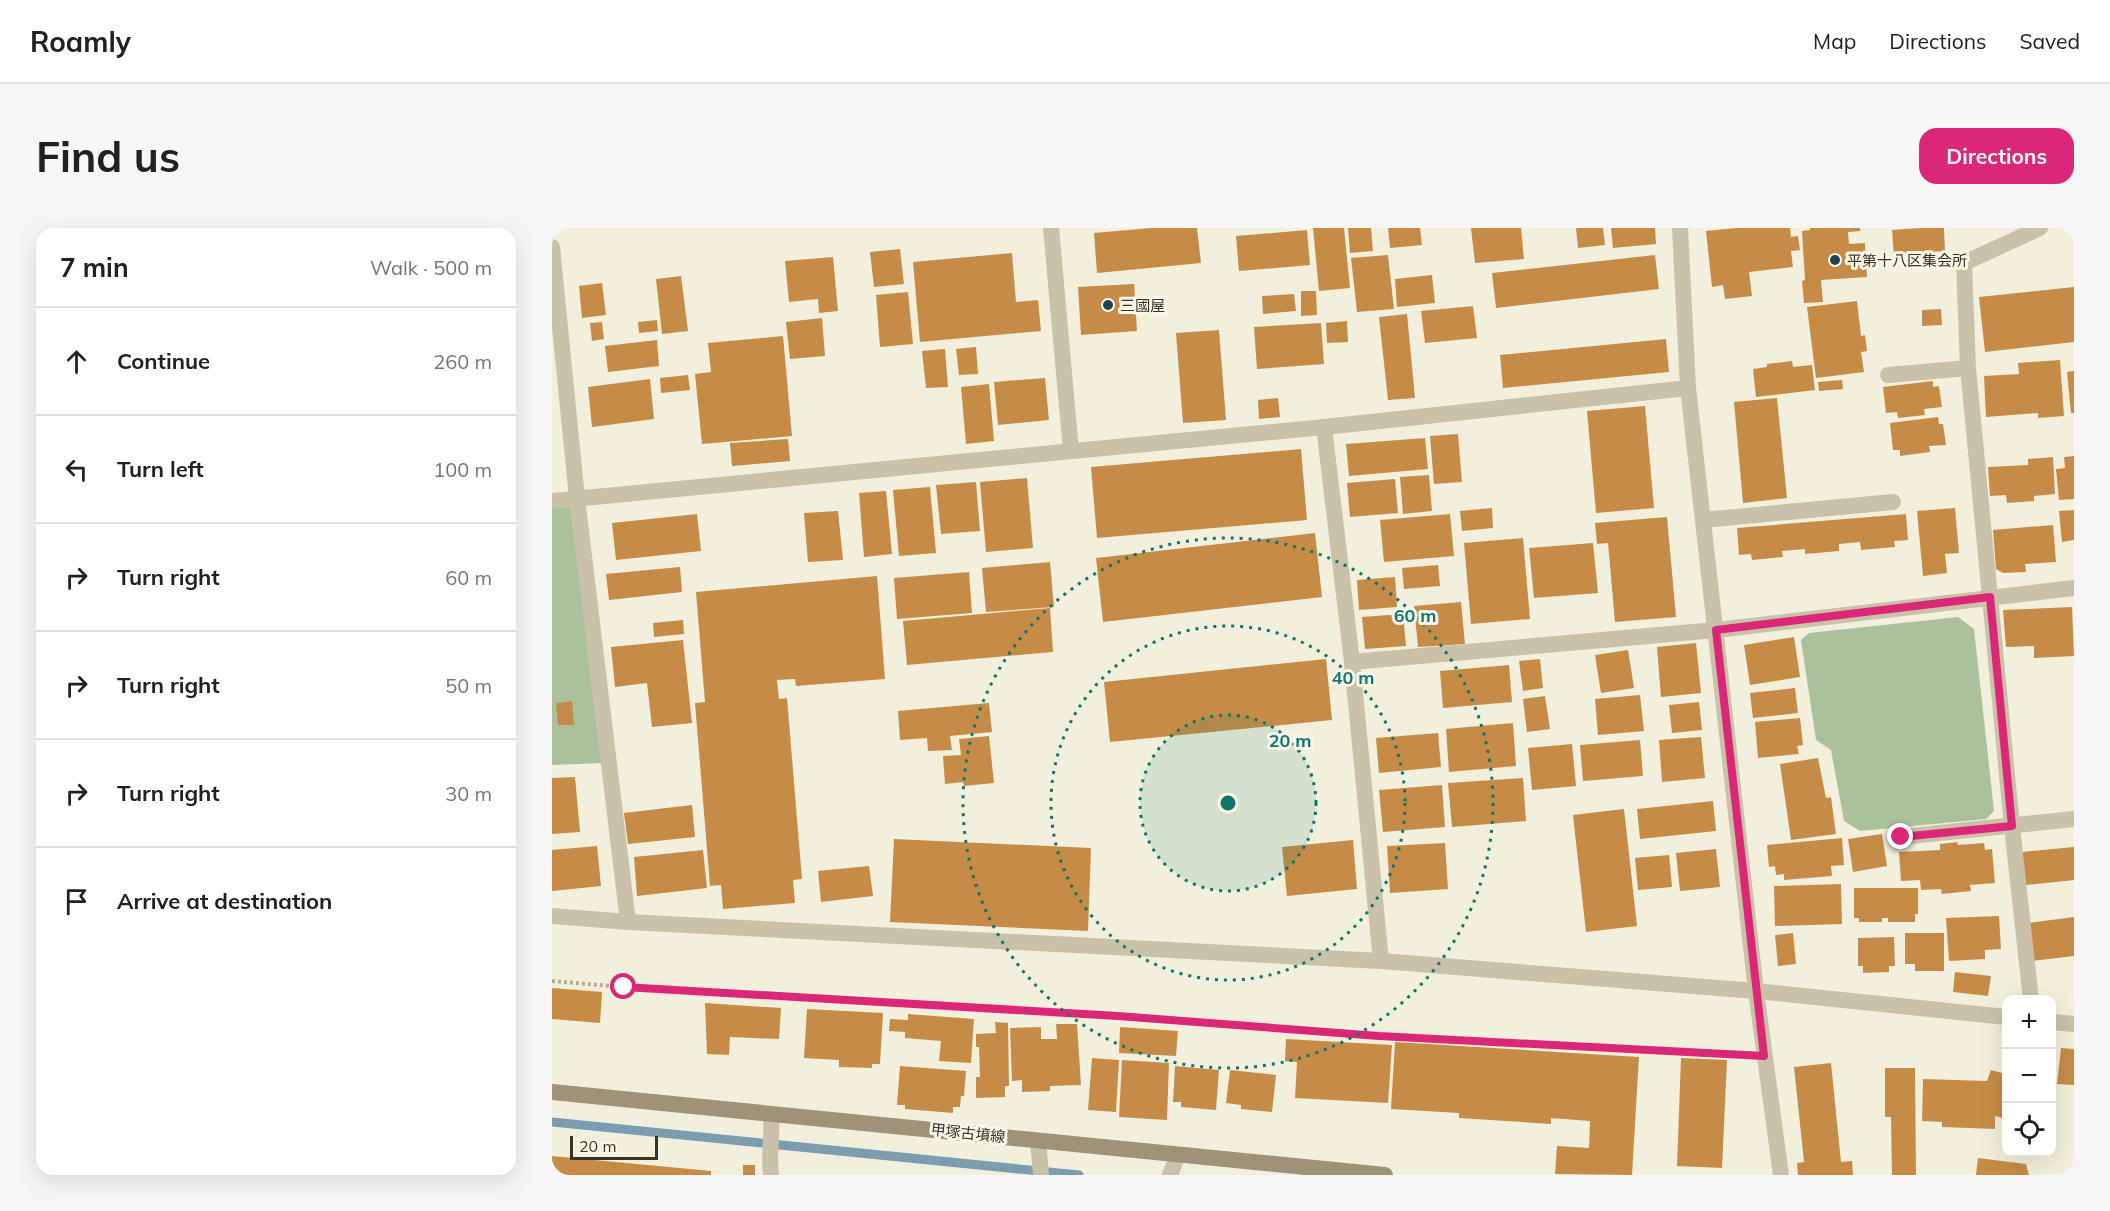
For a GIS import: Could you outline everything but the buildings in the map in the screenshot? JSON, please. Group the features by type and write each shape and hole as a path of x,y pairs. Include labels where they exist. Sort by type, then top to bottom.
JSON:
{"main road":[{"name":"甲塚古墳線","path":"552,1092 772,1122 856,1121 1385,1175"}],"street":[{"path":"1051,228 1071,451"},
{"path":"1680,228 1688,388 1756,991 1781,1175"},
{"path":"2031,995 1968,368 1964,263 2040,228"},
{"path":"552,247 576,498 628,922"},
{"path":"1888,375 1968,368"},
{"path":"552,501 1324,427 1688,388"},
{"path":"1324,427 1352,662 1381,961"},
{"path":"1703,520 1893,502"},
{"path":"1352,662 1716,630 2074,588"},
{"path":"1901,837 2074,819"},
{"path":"552,916 628,922 1381,961 1756,991 2002,1016"},
{"path":"2056,1022 2074,1024"},
{"path":"770,1167 772,1122"},
{"path":"1038,1140 1041,1175"},
{"path":"1170,1174 1178,1155"}],"path":[{"path":"552,981 636,988 1118,1016 1379,1036 1764,1056"}],"green space":[{"path":"574,501 604,763 552,765 552,504"},
{"path":"1958,617 1974,629 1994,811 1986,819 1860,831 1844,821 1831,750 1816,740 1801,640 1809,633"}],"waterway":[{"path":"552,1122 1079,1175"}],"place":[{"name":"平第十八区集会所","path":"1835,260"},
{"name":"三國屋","path":"1108,305"}],"route":[{"path":"624,987 1118,1016 1379,1036 1764,1056 1716,630 1990,597 2012,826 1901,837"}]}
